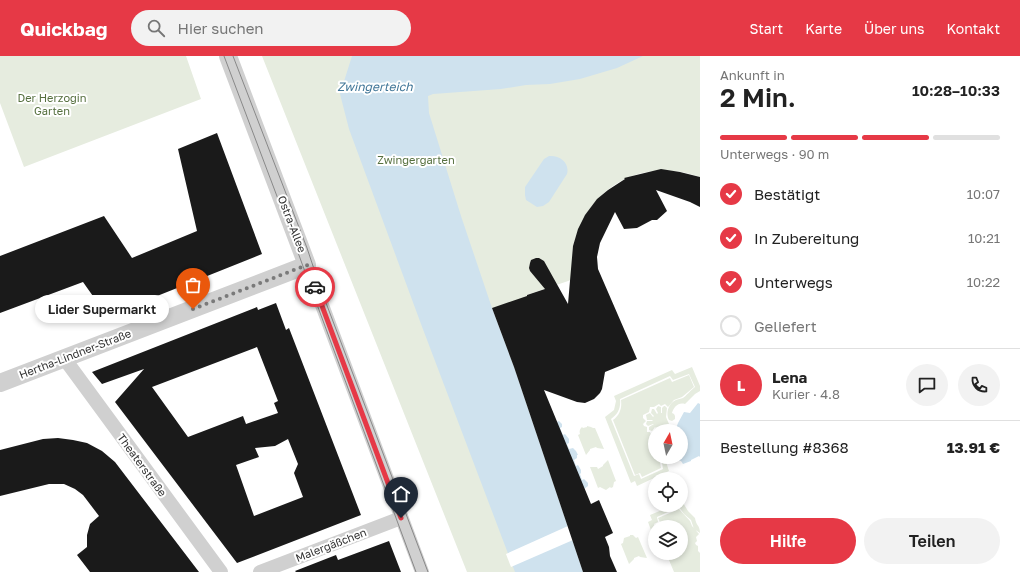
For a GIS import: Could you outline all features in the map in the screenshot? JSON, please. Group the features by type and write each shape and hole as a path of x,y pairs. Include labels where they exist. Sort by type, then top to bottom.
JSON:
{"street":[{"name":"Ostra-Allee","path":"228,56 422,572"},
{"name":"Hertha-Lindner-Straße","path":"0,383 307,265"},
{"name":"Theaterstraße","path":"64,358 221,572"},
{"name":"Malergäßchen","path":"260,572 401,518"}],"green space":[{"name":"Der Herzogin Garten","path":"0,56 186,56 201,99 24,167 0,103"},
{"name":"Zwingergarten","path":"262,56 700,56 700,177 669,171 653,171 624,179 611,187 589,210 580,226 573,246 574,279 492,309 514,367 583,572 467,572"},
{"path":"692,367 700,386 700,391 685,404 678,404 675,407 672,413 675,416 675,419 672,421 669,420 667,414 670,406 674,401 684,397 695,387 689,374 673,380 670,376 620,399 620,405 616,415 611,419 634,476 639,474 641,479 648,476 648,481 637,486 635,481 631,483 605,417 614,410 616,401 614,396 672,370 675,374"},
{"path":"689,375 694,387 682,397 674,400 668,407 665,404 661,406 659,404 654,407 650,407 649,412 643,415 643,418 646,421 643,424 647,427 648,432 648,464 660,464 661,468 653,472 648,472 648,474 642,477 640,473 635,475 613,420 620,411 621,400 670,378 672,382"},
{"path":"658,406 661,407 662,413 662,408 664,406 667,408 666,417 669,424 648,424 648,426 646,424 647,421 653,420 647,420 646,415 650,413 653,417 654,416 651,413 652,409 654,409 657,414 656,409"},
{"path":"587,426 595,428 604,449 596,447 590,449 586,455 578,435 580,434 582,427"},
{"path":"608,460 616,481 614,482 613,487 606,490 600,487 598,488 590,467 597,467 598,469"},
{"path":"662,464 667,464 669,471 656,472 663,469"},
{"path":"688,511 695,518 700,533 694,529 691,520 683,512"},
{"path":"657,512 668,512 657,517 658,520 652,520 650,515"},
{"path":"672,512 682,512 690,521 692,526 699,534 696,537 697,541 695,543 698,546 698,551 700,553 700,572 674,572 669,560 688,560 688,520 659,520 658,518"},
{"path":"633,535 636,538 638,537 647,558 639,556 634,558 629,564 621,544 623,543 624,538"}],"water":[{"name":"Zwingerteich","path":"352,56 643,56 617,68 580,79 550,84 433,94 428,96 429,113 461,216 583,572 515,572 349,129 340,94"},
{"path":"549,156 557,157 563,160 566,163 568,170 549,202 543,206 537,207 526,200 525,187 544,159"},
{"path":"698,403 700,404 700,457 699,456 688,462 688,424 678,424 684,412 690,413"},
{"path":"559,421 562,424 562,427 560,428 563,435 565,434 569,439 569,443 567,444 569,449 573,448 578,455 574,460 576,466 578,465 581,470 580,474 582,480 584,479 588,483 588,486 584,489 556,422"}],"pier":[{"path":"568,526 573,540 511,567 506,554"}],"building":[{"path":"217,133 262,254 107,316 83,282 0,313 0,256 104,216 132,258 197,231 178,149"},
{"path":"661,169 700,177 700,207 656,190 667,211 657,220 652,220 637,228 624,229 615,212 600,243 597,257 598,269 637,359 605,372 600,393 594,399 585,403 577,402 544,390 591,504 599,500 613,533 605,537 609,547 610,556 617,572 583,572 514,367 492,308 545,289 529,268 531,260 536,258 544,261 568,304 573,246 578,229 585,215 597,199 625,179 624,178"},
{"path":"276,303 286,330 289,328 361,515 237,563 115,402 144,369 102,384 92,372 257,307 258,310","holes":["257,347 278,401 274,403 278,413 246,424 243,416 188,437 152,387","288,439 298,464 294,473 303,497 254,516 236,465 259,457 255,448 275,446"]},
{"path":"58,438 87,443 102,451 115,462 199,572 90,572 77,555 87,547 87,535 90,524 99,516 83,495 64,484 49,484 0,496 0,450 43,439"},
{"path":"389,541 401,572 295,571 336,555 338,560"}],"tram line":[{"path":"224,56 416,572"},
{"path":"233,56 307,248 320,287 428,572"}],"way so far":[{"path":"193,309 307,265 315,287"}],"place":[{"name":"Lider Supermarkt","path":"193,309"}],"route":[{"path":"315,287 401,518"}]}
